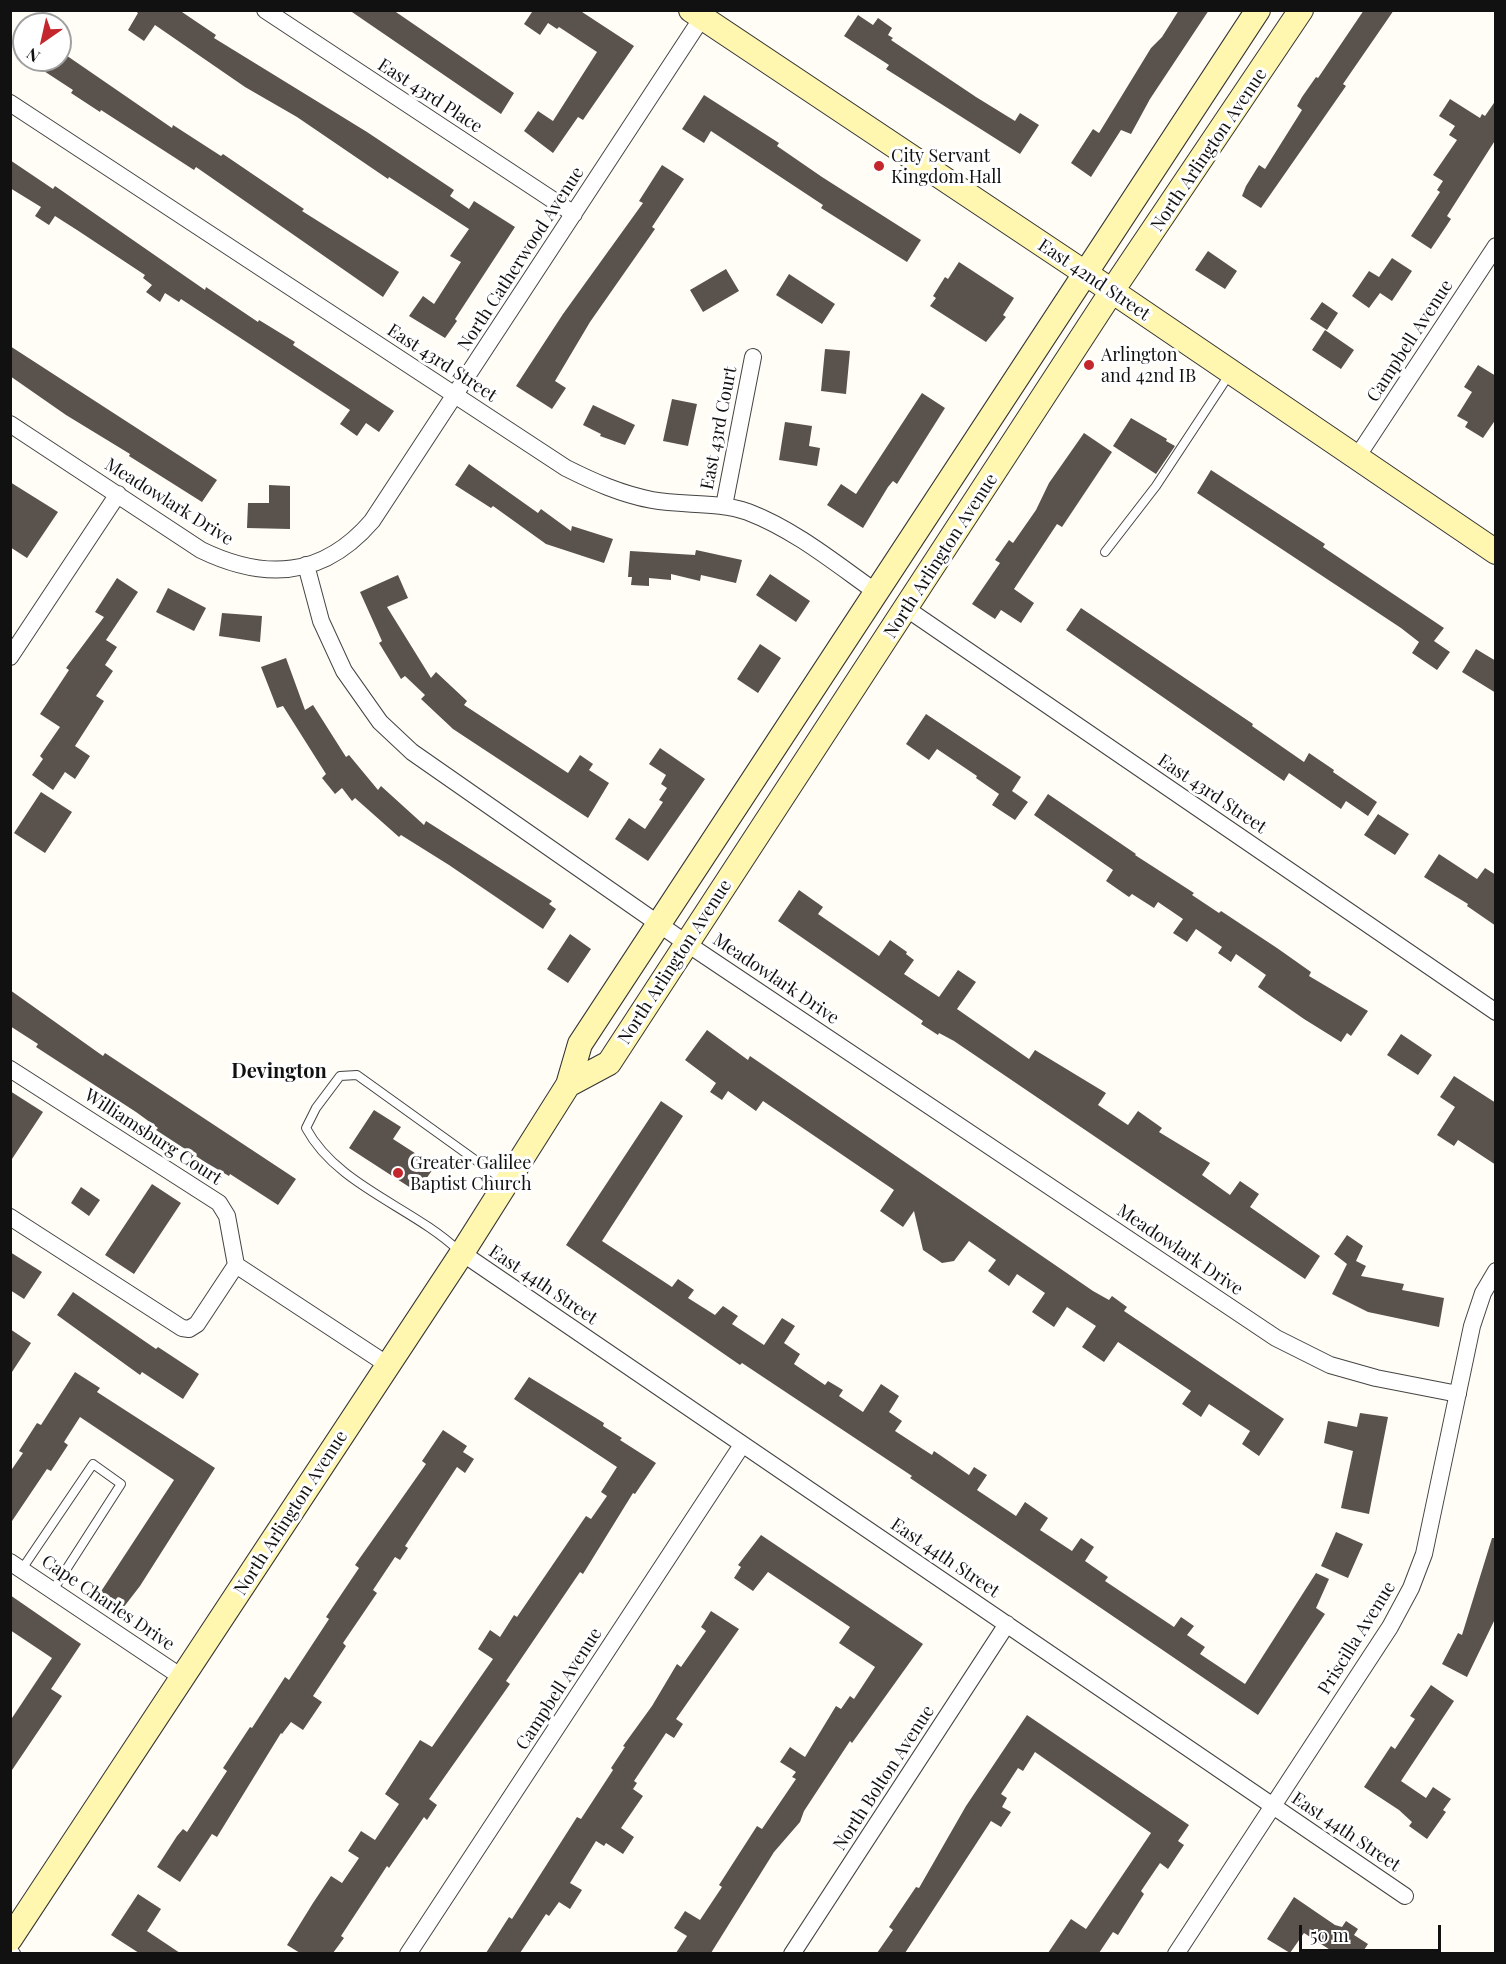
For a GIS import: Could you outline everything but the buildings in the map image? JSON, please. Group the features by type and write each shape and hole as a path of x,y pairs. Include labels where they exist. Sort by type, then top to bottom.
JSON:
{"main road":[{"name":"North Arlington Avenue","path":"10,1939 462,1253 568,1085 580,1044 1258,10"},
{"name":"North Arlington Avenue","path":"568,1085 609,1063 1113,291 1301,10"},
{"name":"East 42nd Street","path":"700,13 1496,552"}],"street":[{"name":"East 43rd Place","path":"265,10 574,214"},
{"name":"North Catherwood Avenue","path":"306,566 339,550 366,528 574,214 700,13"},
{"name":"East 43rd Street","path":"10,103 566,468 607,488 652,500 724,506 762,517 783,528 876,592"},
{"name":"Campbell Avenue","path":"1357,457 1496,246"},
{"name":"East 43rd Court","path":"724,506 753,357"},
{"name":"Meadowlark Drive","path":"10,423 201,550 225,562 261,570 306,566 321,621 344,671 380,722 401,743 429,766 659,922 686,943 1276,1338 1330,1365 1377,1378 1458,1395"},
{"path":"10,657 118,494"},
{"name":"East 43rd Street","path":"907,609 1496,1012"},
{"name":"Williamsburg Court","path":"10,1069 219,1203 227,1216 236,1265"},
{"path":"10,1217 182,1328 189,1329 197,1324 236,1265 388,1365"},
{"name":"East 44th Street","path":"462,1253 1406,1896"},
{"name":"Priscilla Avenue","path":"1176,1953 1390,1628 1411,1588 1429,1537 1474,1319 1496,1271"},
{"name":"Campbell Avenue","path":"408,1953 742,1445"},
{"name":"Cape Charles Drive","path":"16,1566 183,1678"},
{"name":"North Bolton Avenue","path":"792,1953 1007,1624"}],"lane":[{"path":"1105,552 1156,486 1231,372"},
{"path":"462,1253 439,1232 353,1177 316,1146 306,1128 316,1108 340,1076 357,1075 507,1182"},
{"path":"16,1566 93,1464 121,1484 53,1590"}],"place":[{"name":"City Servant Kingdom Hall","path":"879,166"},
{"name":"Arlington and 42nd IB","path":"1089,365"},
{"name":"Greater Galilee Baptist Church","path":"398,1173"}],"district":[{"name":"Devington","path":"279,1072"}]}
